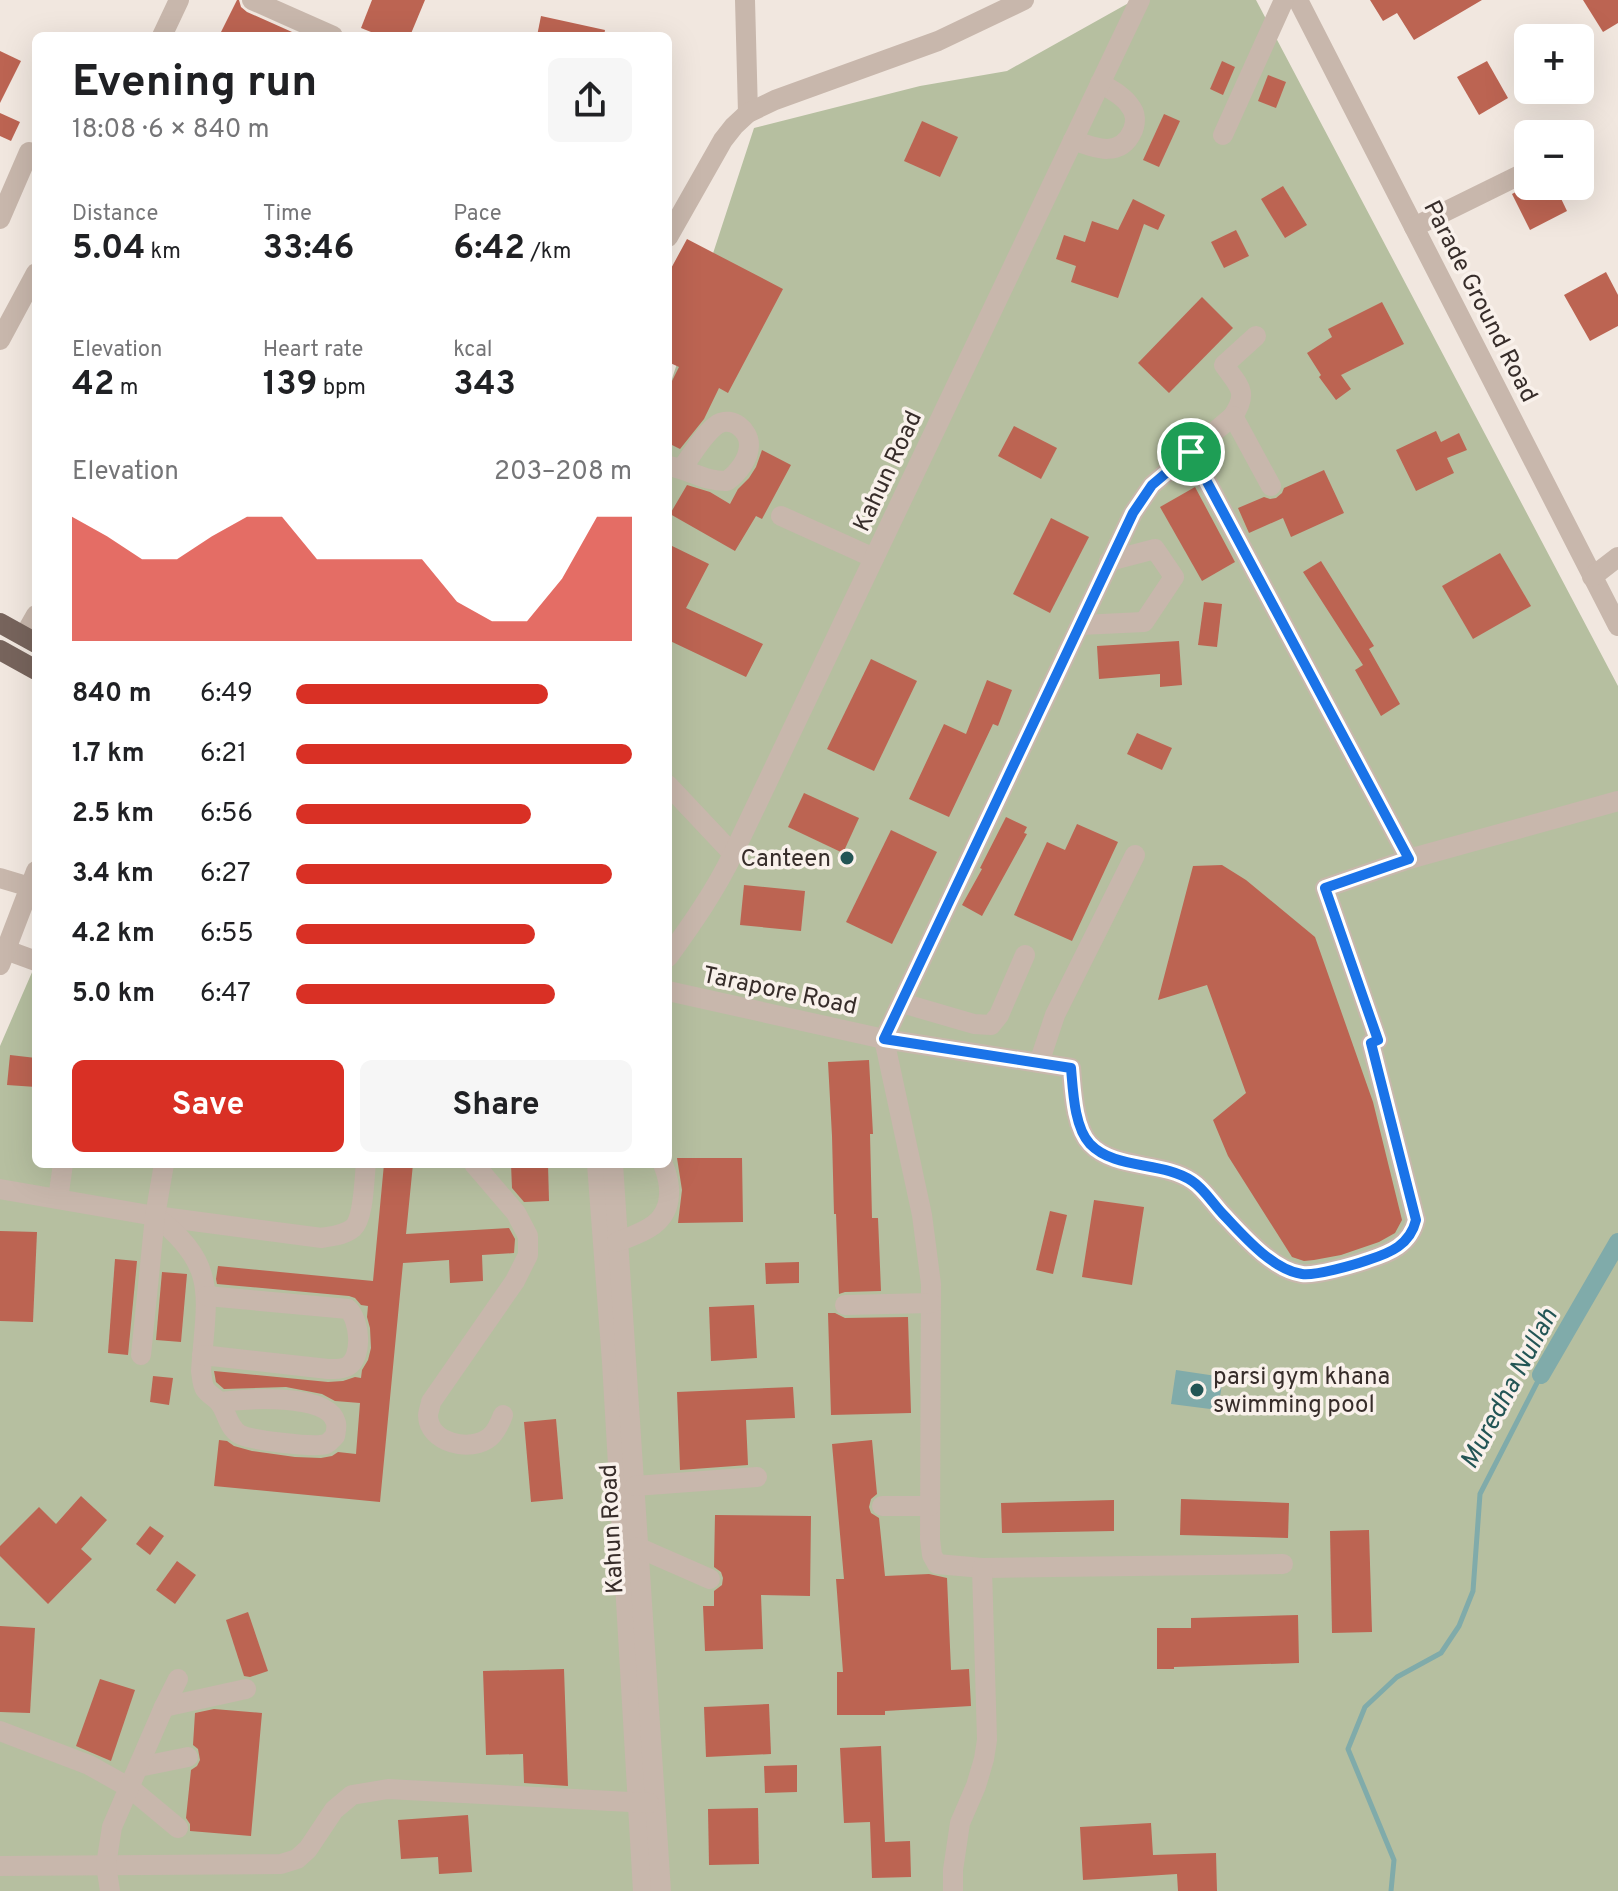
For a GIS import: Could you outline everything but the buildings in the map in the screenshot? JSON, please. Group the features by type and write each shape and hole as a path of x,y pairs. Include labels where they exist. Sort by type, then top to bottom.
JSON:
{"main road":[{"path":"0,623 30,639"},
{"path":"0,650 32,668"}],"street":[{"path":"164,32 179,0"},
{"path":"252,0 324,32"},
{"path":"745,0 748,113"},
{"path":"672,230 723,140 748,113 775,100 938,41 1024,0"},
{"name":"Kahun Road","path":"672,951 698,915 733,854 1140,0"},
{"path":"1223,135 1284,0"},
{"name":"Parade Ground Road","path":"1298,0 1618,626"},
{"path":"1073,140 1100,148 1121,147 1133,129 1136,122 1128,102 1100,83"},
{"path":"0,219 29,152"},
{"path":"1414,227 1514,178"},
{"path":"0,340 7,312 32,278"},
{"path":"1256,336 1224,365 1242,394 1233,416 1142,497 884,1039 922,1215 931,1284 930,1506 932,1555 937,1564 982,1568 1283,1564"},
{"path":"1233,416 1271,486"},
{"path":"1191,452 1409,859 1618,801"},
{"path":"781,516 874,558"},
{"path":"1080,625 1144,622 1174,577 1155,549 1109,561"},
{"path":"1592,577 1618,557"},
{"path":"672,789 733,854"},
{"path":"1039,1063 1055,1015 1135,855"},
{"name":"Tarapore Road","path":"672,992 884,1039 1071,1068 1074,1102 1082,1132 1089,1144 1105,1155 1174,1172 1194,1182 1264,1255 1291,1271 1305,1275 1394,1251 1414,1229 1416,1220 1371,1043 1378,1040 1325,888 1409,859"},
{"path":"0,878 32,879"},
{"path":"32,882 3,957 32,961"},
{"path":"902,1003 974,1024 991,1025 999,1015 1025,955"},
{"path":"58,1199 62,1168"},
{"path":"141,1355 155,1216 163,1168"},
{"path":"0,1189 155,1216 322,1238 355,1227 360,1216 366,1168"},
{"path":"477,1168 516,1213 528,1236 528,1255 515,1281 431,1402 428,1414 430,1425 442,1439 455,1444 487,1440 503,1415"},
{"name":"Kahun Road","path":"597,1168 646,1803 661,1891"},
{"name":"Kahun Road","path":"613,1168 635,1486 646,1803 643,1891"},
{"path":"617,1242 649,1229 664,1216 670,1193 665,1168"},
{"path":"155,1216 185,1241 197,1259 204,1278 207,1296 201,1371 205,1389 220,1402 232,1428 240,1435 274,1442 315,1445 325,1444 335,1436 334,1418 321,1406 256,1399 220,1402"},
{"path":"202,1355 343,1369 353,1361 358,1341 356,1320 348,1309 207,1296"},
{"path":"845,1305 931,1303"},
{"path":"635,1486 757,1477"},
{"path":"882,1506 930,1506"},
{"path":"637,1547 710,1579"},
{"path":"953,1891 960,1823 976,1786 987,1740 982,1568"},
{"path":"110,1891 106,1865 112,1827 178,1679"},
{"path":"164,1707 246,1689"},
{"path":"0,1731 89,1765 130,1788 178,1828"},
{"path":"139,1767 188,1757"},
{"path":"0,1866 281,1864 297,1859 308,1849 334,1810 352,1795 388,1789 646,1803"}],"green space":[{"path":"1134,0 1256,0 1618,686 1618,1891 0,1891 0,1046 32,972 32,1168 672,1168 672,379 754,128 920,86 1007,71"}],"water":[{"name":"parsi gym khana swimming pool","path":"1176,1370 1223,1377 1218,1410 1171,1404"}],"waterway":[{"name":"Muredha Nullah","path":"1541,1375 1618,1242"},
{"name":"Muredha Nullah","path":"1391,1891 1394,1860 1348,1749 1365,1707 1397,1677 1441,1653 1459,1626 1473,1591 1480,1494 1541,1375"}],"place":[{"name":"Canteen","path":"847,858"},
{"name":"parsi gym khana swimming pool","path":"1197,1390"}],"route":[{"path":"1191,452 1409,859 1325,888 1378,1040 1371,1043 1416,1220 1414,1229 1394,1251 1305,1275 1291,1271 1264,1255 1194,1182 1174,1172 1105,1155 1089,1144 1082,1132 1074,1102 1071,1068 884,1039 1133,513 1152,485 1191,452"}]}
